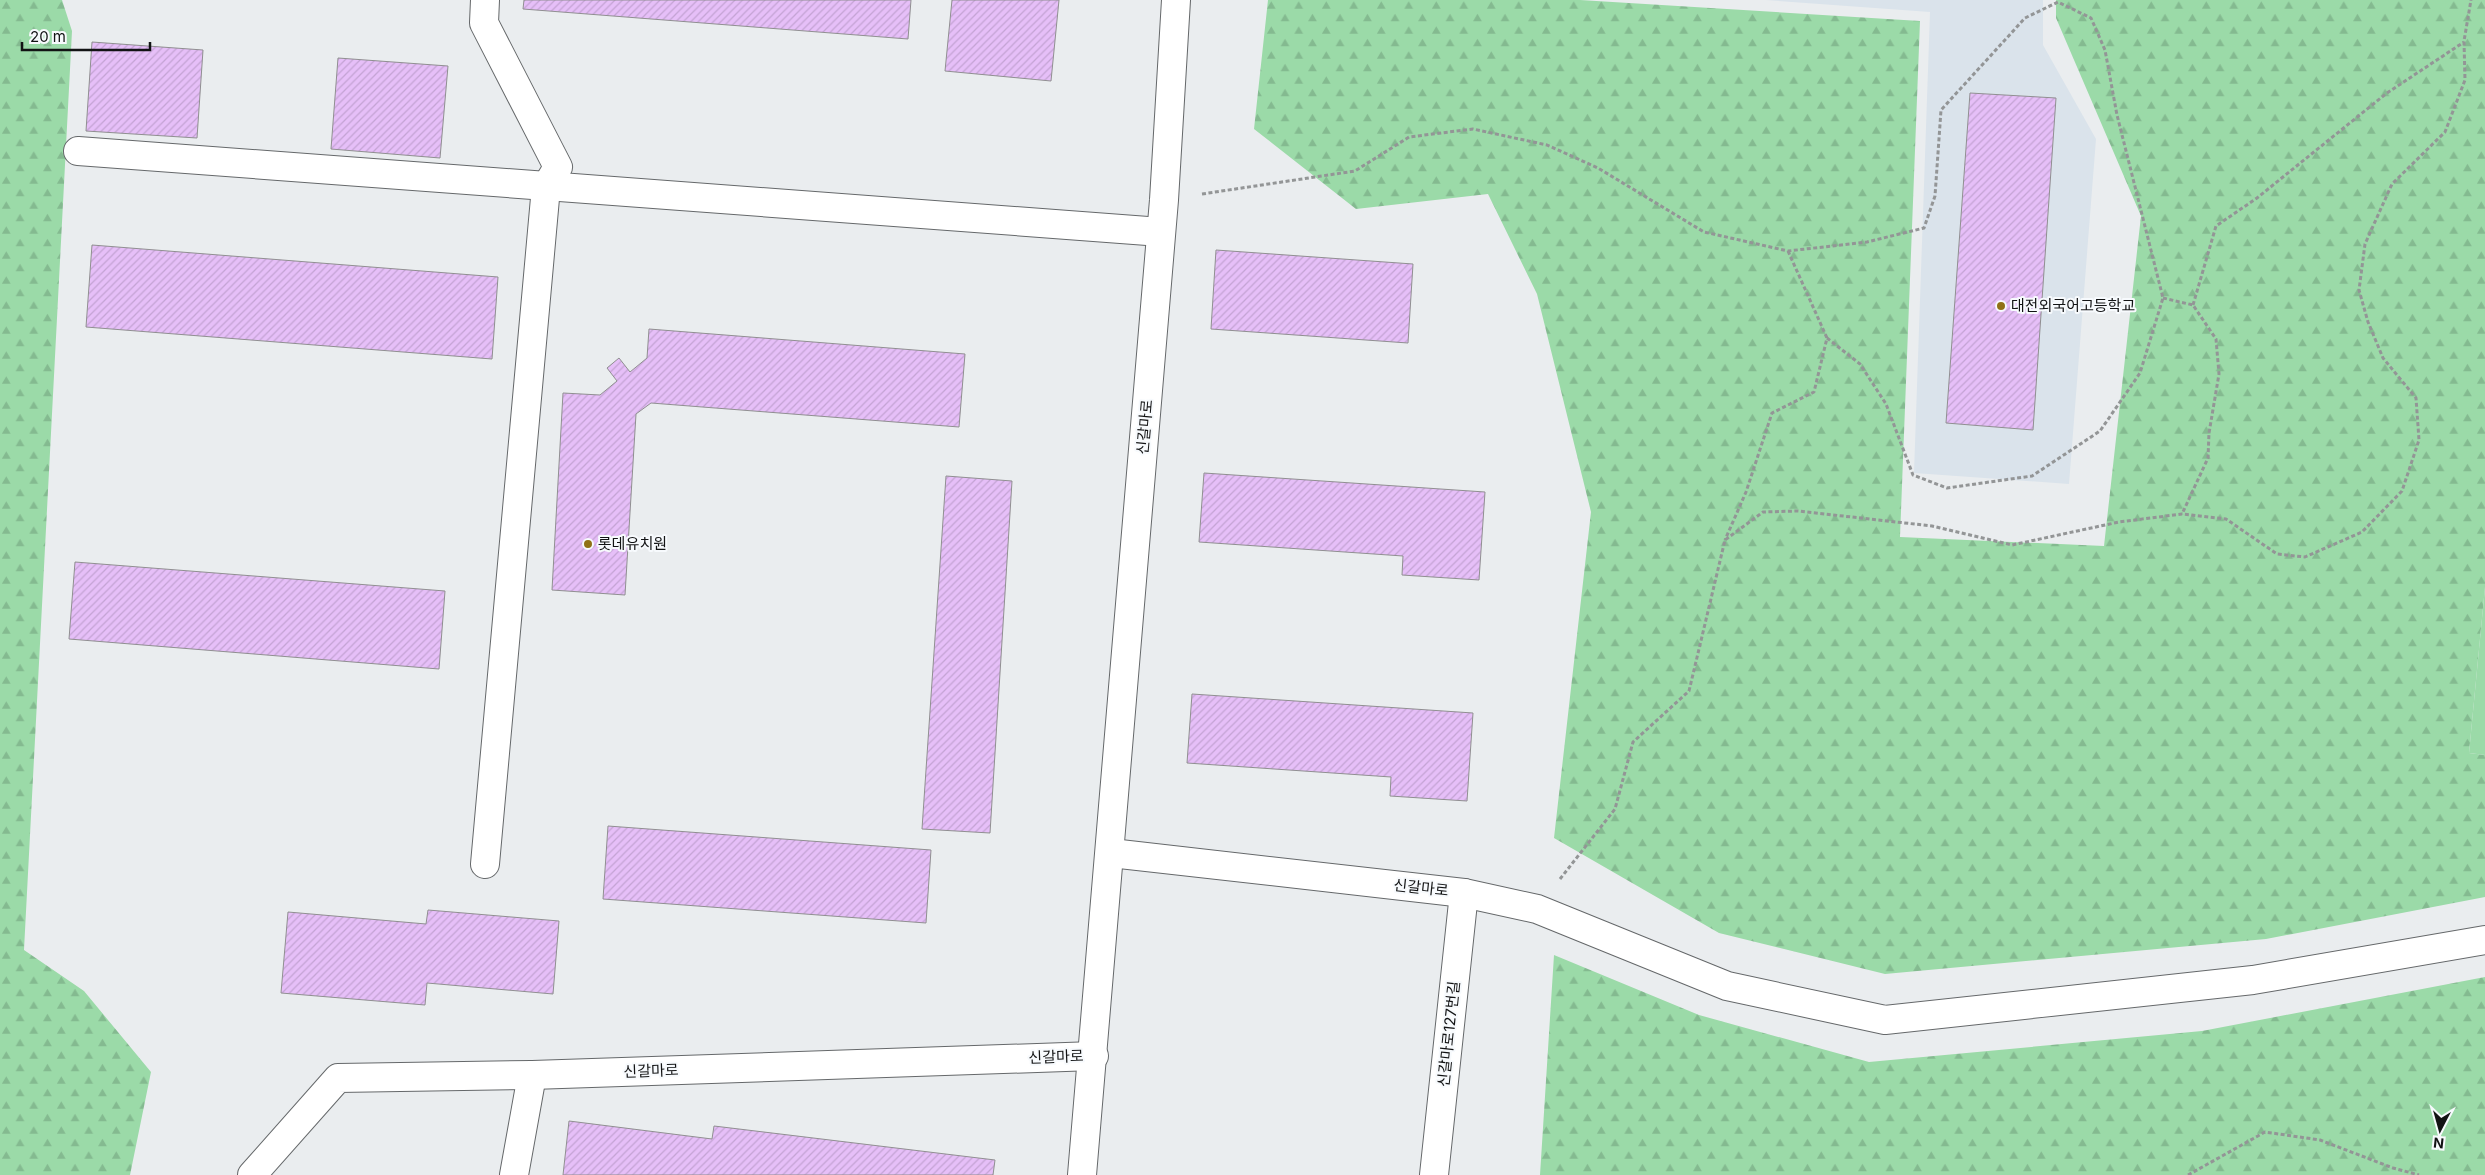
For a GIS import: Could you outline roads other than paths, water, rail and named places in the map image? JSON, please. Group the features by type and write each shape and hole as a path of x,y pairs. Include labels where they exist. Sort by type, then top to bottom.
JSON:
{"street":[{"path":"485,864 546,187 558,167 484,23 486,0"},
{"name":"신갈마로","path":"1082,1175 1094,1056 1164,200 1176,0"},
{"path":"78,151 1161,232"},
{"name":"신갈마로","path":"1110,853 1464,893 1537,909 1727,986 1885,1020 2253,980 2485,940"},
{"name":"신갈마로127번길","path":"1434,1175 1464,893"},
{"name":"신갈마로","path":"252,1175 338,1078 532,1075 1094,1056"},
{"path":"514,1175 532,1075"}],"place":[{"name":"대전외국어고등학교","path":"2001,306"},
{"name":"롯데유치원","path":"588,544"}]}
